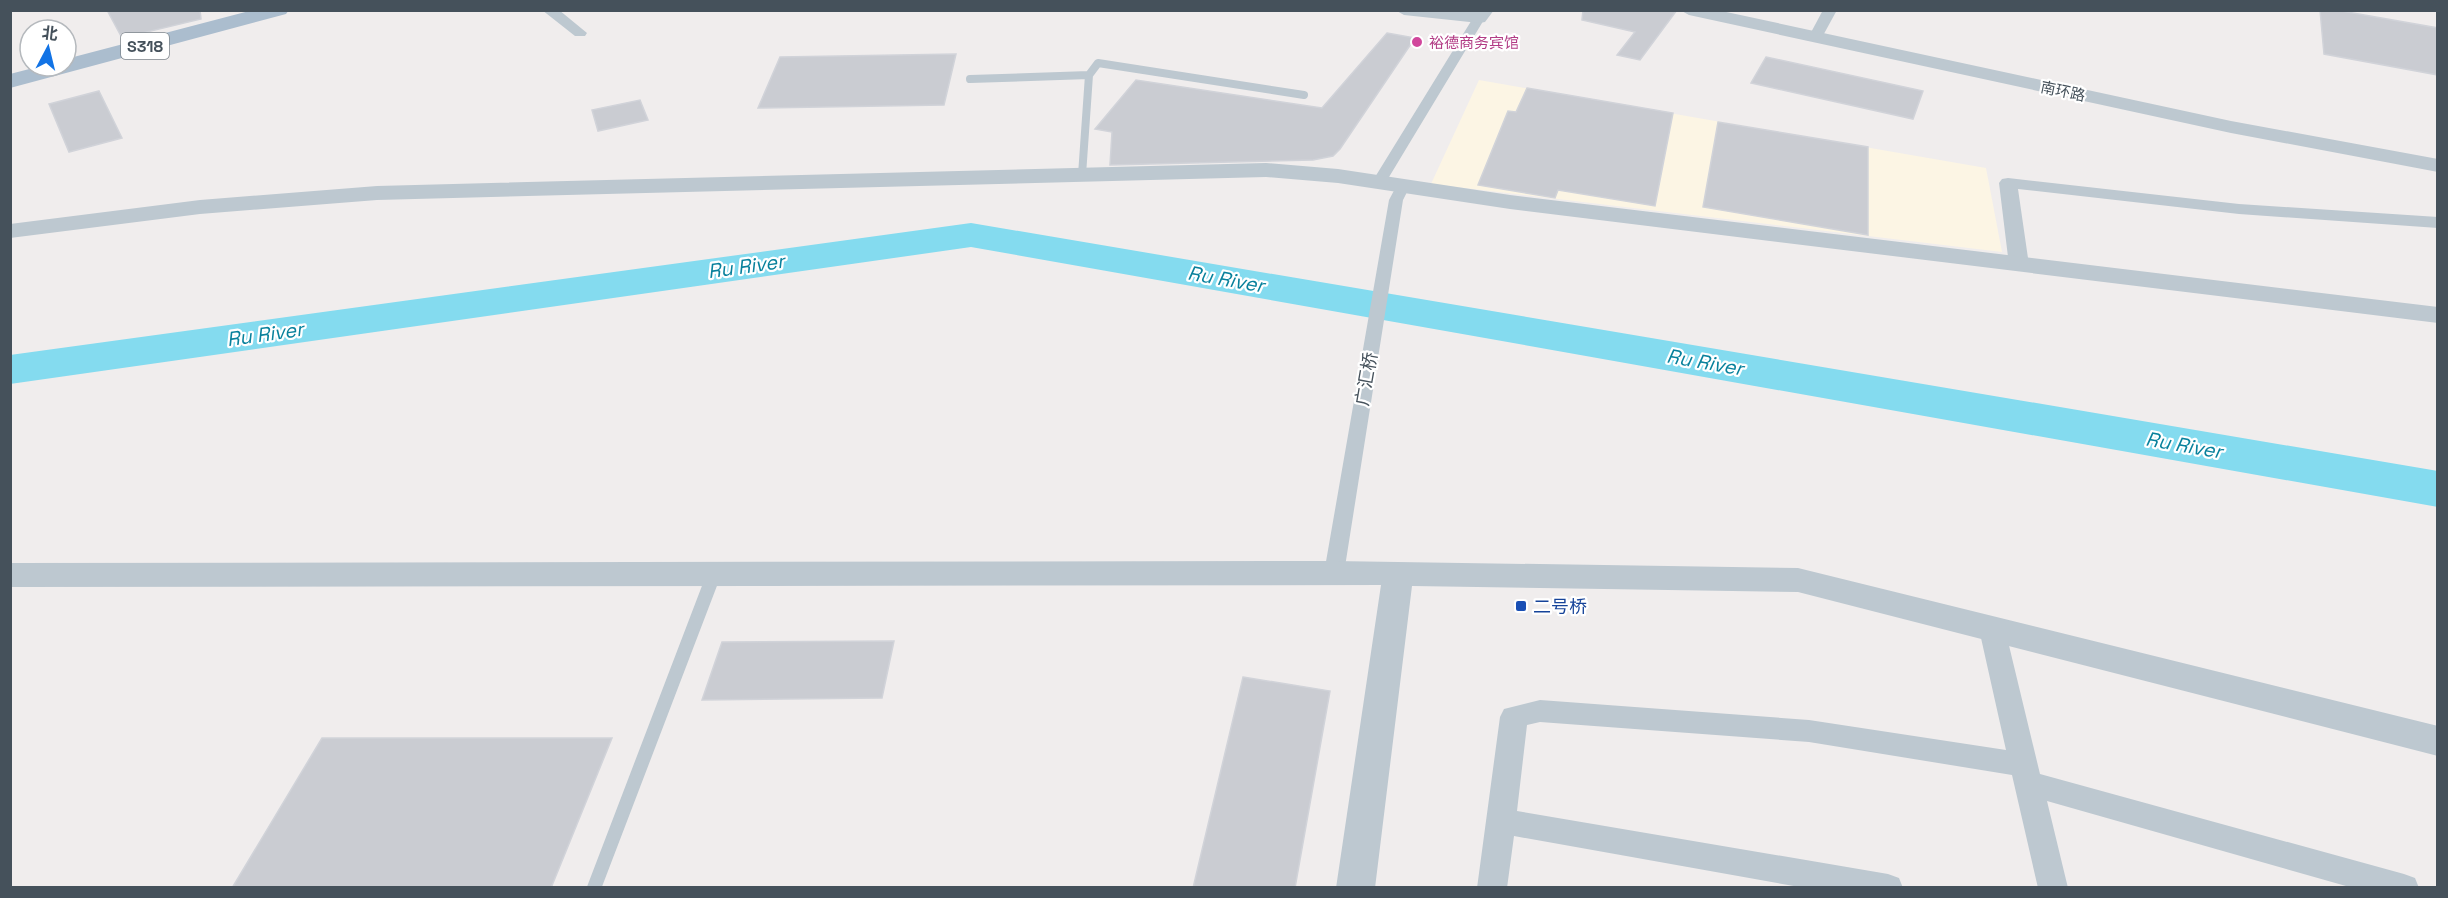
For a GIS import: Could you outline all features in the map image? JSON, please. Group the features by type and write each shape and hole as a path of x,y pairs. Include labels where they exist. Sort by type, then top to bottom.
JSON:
{"main road":[{"name":"S318","path":"10,81 279,10"}],"street":[{"path":"549,10 580,33"},
{"path":"1379,182 1482,14 1404,10"},
{"name":"南环路","path":"1689,10 2230,127 2438,166"},
{"path":"1815,38 1830,10"},
{"path":"10,231 200,207 377,193 1266,170 1379,182 1400,193 1510,202 2438,315"},
{"path":"2019,265 2008,183 2239,209 2438,223"},
{"name":"广汇桥","path":"1334,573 1400,193"},
{"path":"10,575 1334,573 1798,580 2438,741"},
{"path":"1355,888 1398,575"},
{"path":"1992,629 2053,888"},
{"path":"1492,888 1514,717 1540,711 1809,731 2026,774 2404,888"},
{"path":"1501,821 1888,888"}],"lane":[{"path":"1082,175 1089,75 1098,63 1304,95"},
{"path":"970,79 1089,75"},
{"path":"594,888 714,574"}],"shaded area":[{"path":"1479,80 1986,168 2002,252 1431,184"}],"building":[{"path":"107,10 200,10 201,19 122,38"},
{"path":"1583,10 1677,10 1640,60 1617,55 1635,32 1582,20"},
{"path":"2320,10 2336,10 2438,28 2438,75 2324,54"},
{"path":"1387,33 1415,38 1333,156 1313,160 1110,165 1112,132 1095,129 1136,80 1322,108"},
{"path":"956,54 944,105 758,108 780,57"},
{"path":"1766,57 1923,91 1913,119 1751,83"},
{"path":"1527,88 1673,113 1655,206 1558,190 1555,198 1478,185 1508,111 1516,112"},
{"path":"99,91 122,138 69,152 49,104"},
{"path":"640,100 648,120 598,131 592,110"},
{"path":"1718,122 1868,147 1868,235 1703,207"},
{"path":"894,641 882,698 702,700 722,642"},
{"path":"1243,677 1330,691 1295,888 1193,888"},
{"path":"322,738 612,738 551,888 232,888"}],"waterway":[{"name":"Ru River","path":"10,370 971,235 2438,489"}],"place":[{"name":"裕德商务宾馆","path":"1417,42"},
{"name":"二号桥","path":"1521,606"}]}
